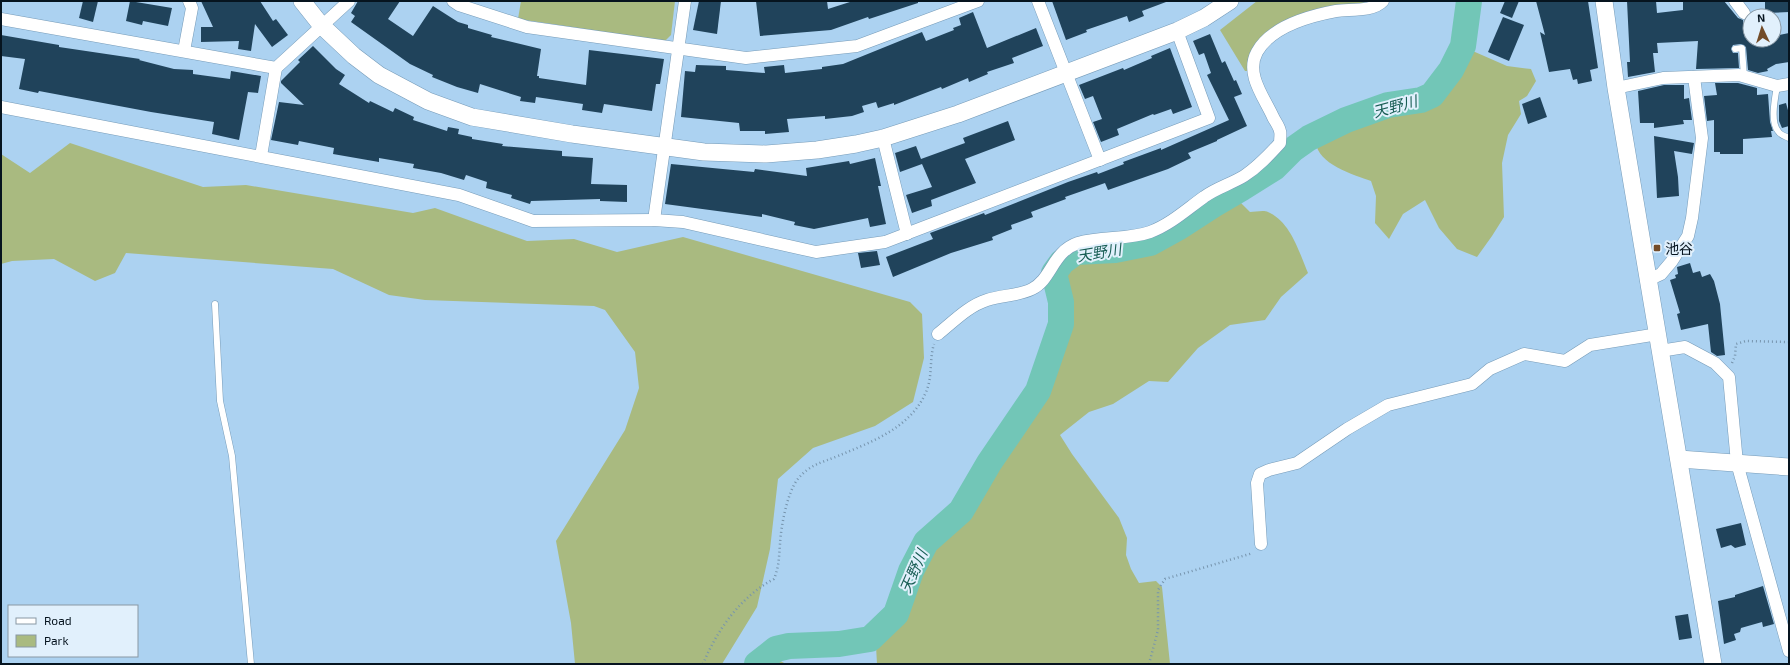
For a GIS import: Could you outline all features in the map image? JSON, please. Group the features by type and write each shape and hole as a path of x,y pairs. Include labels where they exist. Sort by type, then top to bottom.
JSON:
{"street":[{"path":"184,51 192,8 190,1"},
{"path":"302,1 321,25 354,56 379,75 428,101 472,117 572,134 704,152 766,154 817,150 856,144 883,138 958,114 1177,31 1204,18 1230,1"},
{"path":"261,156 276,68 321,25 349,1"},
{"path":"453,1 459,5 527,27 746,58 857,46 978,1"},
{"path":"654,220 685,1"},
{"path":"1038,1 1100,160"},
{"path":"938,334 973,305 988,299 1014,295 1032,289 1043,280 1056,259 1064,251 1078,244 1150,232 1185,212 1204,196 1244,176 1266,158 1280,143 1280,130 1253,75 1253,65 1257,53 1266,40 1279,30 1299,22 1336,11 1365,8 1380,4 1383,1"},
{"path":"1604,1 1616,88 1713,664"},
{"path":"1735,1 1742,10"},
{"path":"1,19 276,68"},
{"path":"1,107 49,118 261,156 459,195 533,221 654,220 683,222 816,252 885,242 1209,118 1177,31"},
{"path":"1616,88 1663,78 1739,76 1783,85"},
{"path":"1648,280 1661,274 1672,261 1688,236 1692,218 1702,138 1694,77"},
{"path":"883,138 907,234"},
{"path":"1261,544 1256,484 1260,474 1269,470 1297,463 1347,429 1388,405 1472,384 1490,369 1524,354 1565,361 1590,345 1658,334"},
{"path":"1660,351 1685,347 1715,363 1728,377 1737,463 1789,651"},
{"path":"1679,459 1789,467"}],"lane":[{"path":"1735,49 1742,48 1744,77"},
{"path":"1783,85 1774,105 1776,128 1779,133 1789,138"},
{"path":"215,304 220,401 232,456 251,664"}],"path":[{"path":"703,664 733,611 762,585 774,579 779,568 780,542 789,497 797,481 810,466 876,439 893,430 914,412 926,392 931,374 933,347 938,334"},
{"path":"1721,369 1732,363 1735,356 1736,344 1746,341 1789,342"},
{"path":"1149,664 1158,630 1158,590 1165,579 1250,554 1258,550 1261,544"}],"green space":[{"path":"521,1 675,1 671,35 665,41 518,19"},
{"path":"1257,1 1371,1 1340,8 1263,37 1253,71 1245,71 1220,30"},
{"path":"1457,49 1475,52 1507,66 1531,69 1536,81 1527,96 1519,101 1521,114 1508,135 1502,163 1504,217 1477,257 1457,249 1439,228 1425,200 1403,214 1389,239 1375,223 1376,196 1371,181 1346,172 1329,162 1318,150 1316,142 1318,134 1326,119 1356,105 1431,89"},
{"path":"70,143 203,187 246,185 413,213 435,208 527,241 574,239 617,252 683,237 910,302 922,314 924,358 913,402 875,426 813,448 778,479 770,549 757,607 722,664 575,664 571,623 556,541 625,430 639,388 635,352 605,310 594,306 425,300 389,295 333,269 126,253 115,273 95,281 54,259 12,261 1,264 1,154 30,173"},
{"path":"1241,203 1250,212 1266,211 1283,223 1293,238 1308,273 1281,297 1265,320 1230,325 1198,348 1168,382 1149,381 1113,404 1089,412 1060,435 1072,454 1119,518 1127,538 1126,555 1131,569 1139,583 1156,581 1162,587 1170,664 877,664 876,646 898,617 900,608 956,505 980,474 1018,431 1031,422 1050,384 1063,344 1069,312 1058,281 1066,263 1156,246 1169,237 1195,225 1217,209"},
{"path":"773,657 786,664 761,664"}],"building":[{"path":"83,1 98,1 93,22 79,18"},
{"path":"130,1 172,8 168,26 143,21 142,25 126,21"},
{"path":"201,1 260,1 273,21 276,19 288,35 272,47 255,24 251,51 238,49 239,41 201,42 201,27 213,27"},
{"path":"358,1 400,1 388,19 413,36 433,6 458,22 468,25 468,28 492,35 491,37 541,49 537,76 539,76 539,78 586,85 589,50 664,59 660,84 656,84 652,111 604,104 602,113 582,110 583,104 536,97 535,103 520,101 521,97 480,84 478,93 457,87 432,77 433,75 410,64 351,22 355,16 351,13"},
{"path":"699,1 721,1 717,34 693,30"},
{"path":"756,1 827,1 828,9 853,1 918,1 918,3 869,19 868,17 831,30 760,36"},
{"path":"1052,1 1166,2 1142,11 1144,16 1129,22 1127,16 1086,30 1087,32 1066,40"},
{"path":"1505,1 1519,1 1512,18 1500,13"},
{"path":"1536,1 1588,1 1598,68 1590,70 1592,81 1578,84 1577,79 1573,80 1570,69 1549,72 1540,32 1545,35"},
{"path":"1627,1 1656,1 1657,13 1683,10 1683,1 1724,1 1738,18 1742,20 1742,45 1733,45 1731,49 1733,53 1738,53 1739,68 1696,69 1698,41 1657,43 1658,53 1653,53 1655,72 1628,77 1627,62 1630,62"},
{"path":"1765,1 1789,1 1789,12 1782,12 1782,8 1765,8"},
{"path":"973,12 987,48 1036,28 1043,46 1012,58 1014,63 987,72 988,74 969,82 968,78 942,89 941,87 894,105 894,103 878,108 876,102 862,106 864,112 852,116 825,119 825,116 787,119 789,132 765,134 765,131 740,131 739,123 681,117 685,71 695,72 696,65 726,66 726,70 765,73 764,67 784,65 785,73 822,69 822,67 843,64 922,32 926,41 954,30 953,28 961,25 959,18"},
{"path":"1503,17 1524,25 1509,61 1488,52"},
{"path":"1789,33 1789,62 1776,64 1767,69 1768,71 1758,73 1748,70 1746,48 1782,48 1782,34"},
{"path":"1210,34 1222,63 1225,61 1242,94 1234,97 1247,126 1188,153 1191,158 1168,169 1108,190 1105,183 1065,197 1066,199 1031,212 1033,217 1011,225 1012,229 992,237 993,240 951,253 893,277 886,257 933,239 930,233 984,213 985,215 1068,182 1097,172 1098,174 1124,164 1123,162 1161,148 1161,150 1229,120 1207,75 1211,73 1204,53 1199,55 1193,41"},
{"path":"1,35 59,45 59,47 140,59 139,60 174,69 193,70 193,74 230,79 231,71 261,76 258,93 248,92 239,140 212,134 214,122 39,91 38,93 19,89 25,59 1,56"},
{"path":"313,46 336,69 345,75 339,84 369,103 370,101 393,112 395,108 414,117 413,120 447,131 448,127 459,129 458,134 472,137 472,139 503,144 502,146 562,151 562,156 593,158 591,184 627,185 627,202 600,201 600,199 531,201 530,204 511,198 512,195 486,188 487,182 466,175 464,180 441,173 413,168 414,164 379,158 379,162 333,154 334,148 299,141 298,145 271,140 279,102 304,105 281,83 281,81 300,62 298,60"},
{"path":"1170,48 1192,107 1173,114 1171,109 1154,115 1153,114 1117,129 1119,135 1101,142 1093,122 1102,119 1093,96 1085,99 1079,85 1123,68 1124,70 1152,58 1151,56"},
{"path":"1715,83 1738,83 1757,88 1757,95 1768,94 1770,122 1773,131 1771,131 1772,137 1743,139 1743,154 1720,154 1720,152 1714,152 1714,120 1707,121 1704,96 1717,95"},
{"path":"1664,85 1684,85 1684,99 1689,98 1692,120 1683,120 1684,124 1654,128 1654,123 1640,123 1638,91"},
{"path":"1540,97 1547,117 1528,124 1522,104"},
{"path":"1786,103 1789,114 1789,126 1782,128 1779,121 1779,105"},
{"path":"1008,121 1015,140 965,159 976,183 931,200 932,206 912,213 906,195 932,187 922,164 900,172 895,153 916,146 921,159 965,143 963,138"},
{"path":"1654,136 1694,143 1692,154 1674,151 1679,196 1657,198"},
{"path":"875,158 881,186 878,186 886,224 870,227 868,218 814,229 794,225 795,222 762,214 762,217 665,204 671,164 754,172 755,169 807,176 806,168 849,161 850,164"},
{"path":"877,251 880,265 861,268 858,253"},
{"path":"1690,263 1693,273 1700,271 1702,277 1710,274 1714,281 1720,304 1725,355 1717,356 1711,352 1708,324 1681,330 1677,314 1680,313 1670,280 1676,278 1675,275 1678,274 1677,267"},
{"path":"1741,523 1746,545 1735,548 1731,545 1721,548 1716,529"},
{"path":"1763,586 1774,624 1763,627 1762,622 1741,628 1740,632 1734,634 1736,640 1724,644 1718,601 1735,597 1735,595"},
{"path":"1688,614 1692,638 1679,640 1675,616"}],"waterway":[{"name":"天野川","path":"757,664 776,649 789,646 839,644 870,639 896,614 911,571 926,542 961,511 989,463 1038,391 1061,324 1061,302 1054,273 1062,262 1076,252 1115,250 1150,243 1179,227 1274,168 1292,150 1309,138 1346,120 1388,105 1421,100 1432,95 1451,70 1463,46 1469,1"}],"place":[{"name":"池谷","path":"1657,248"}]}
